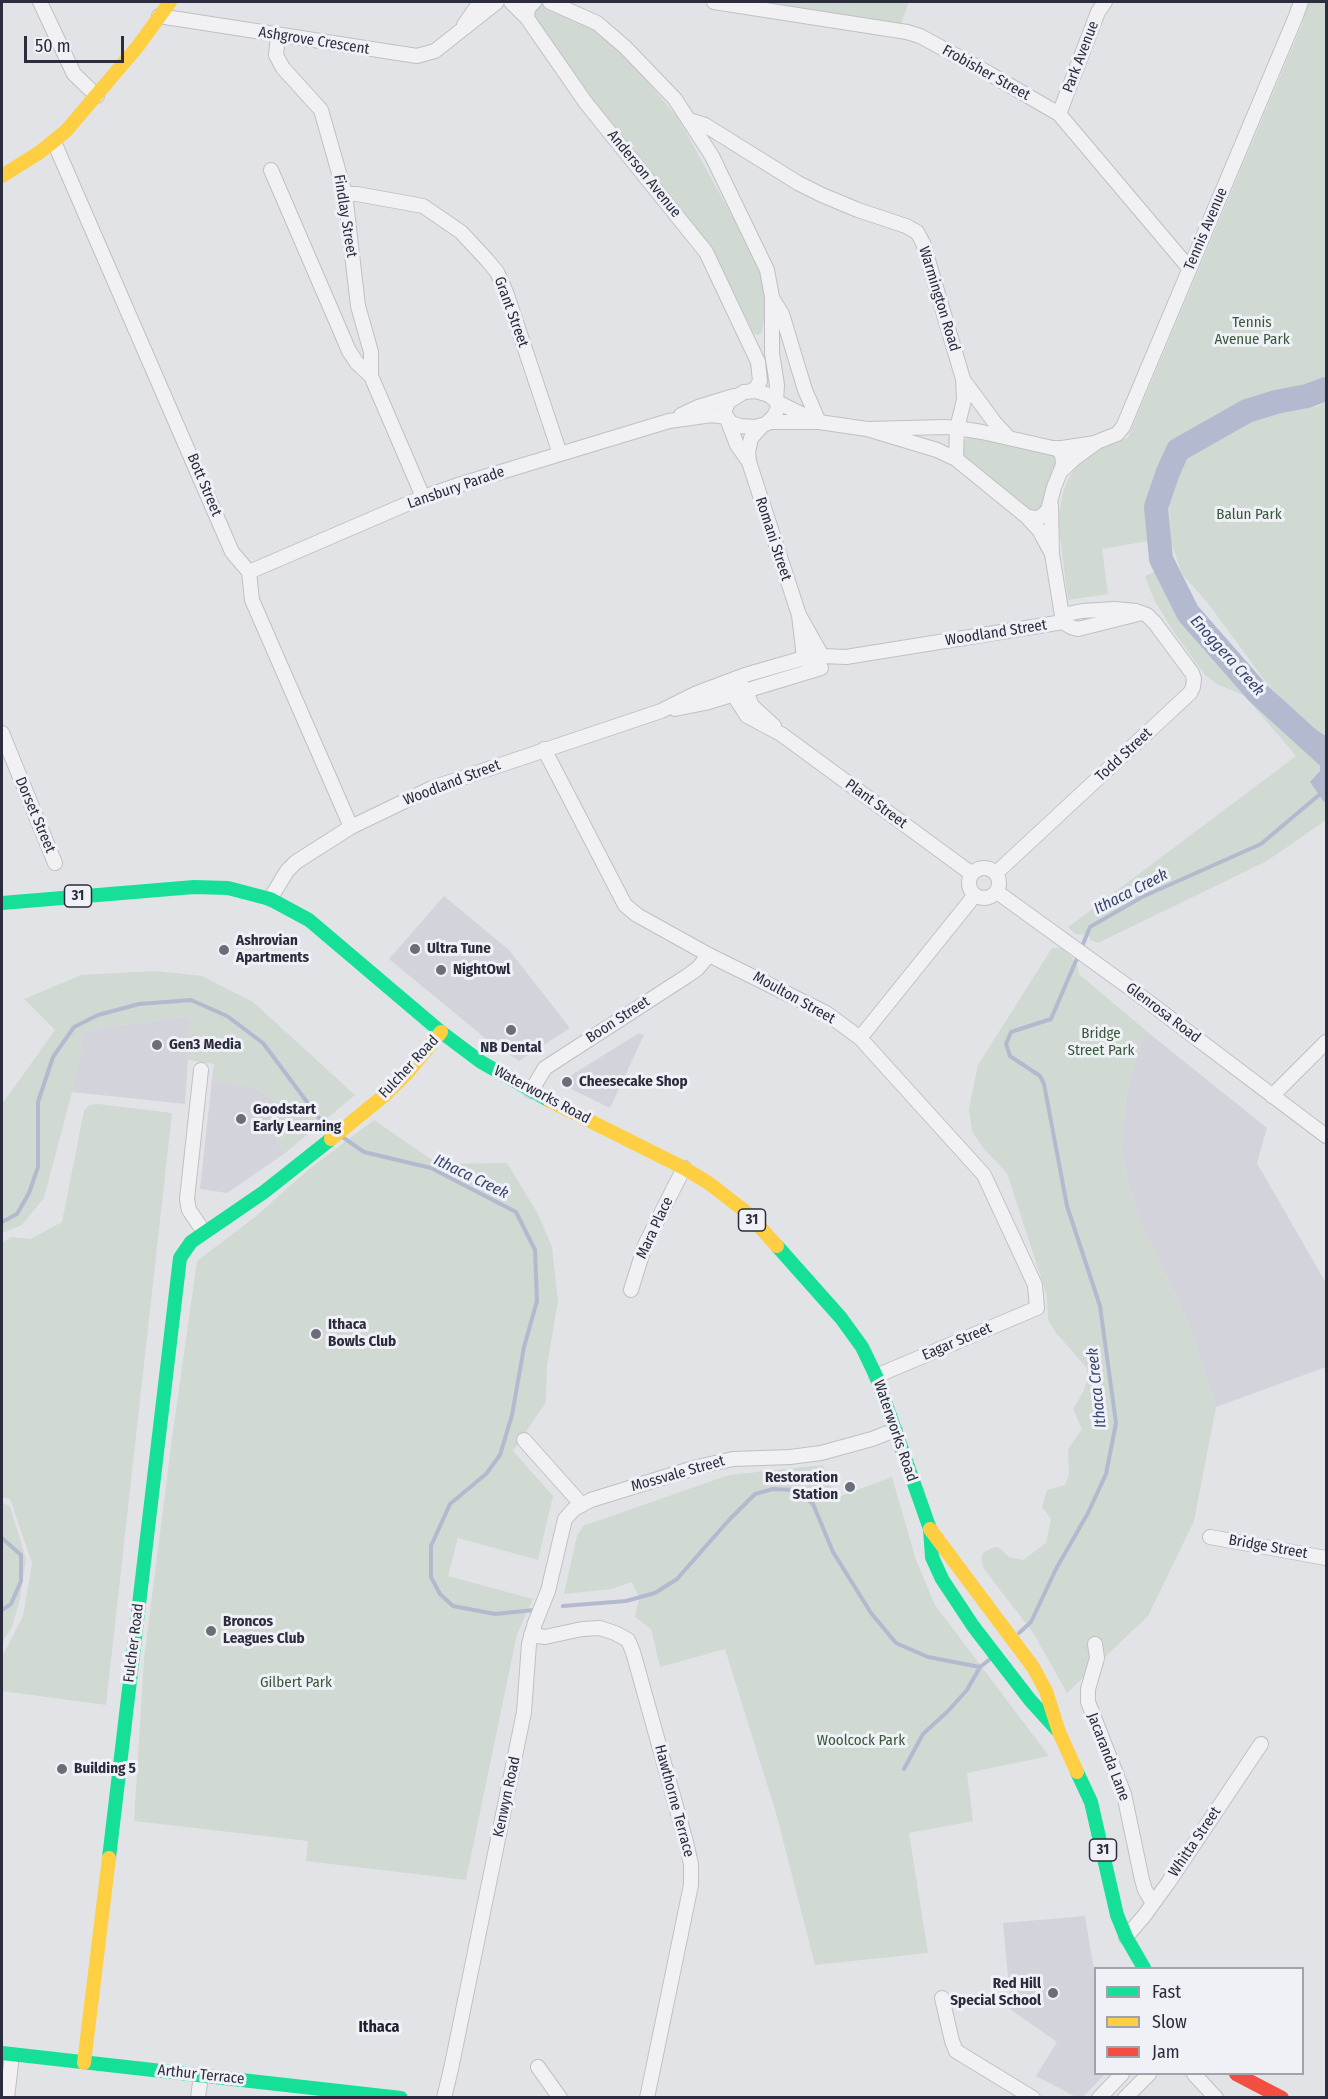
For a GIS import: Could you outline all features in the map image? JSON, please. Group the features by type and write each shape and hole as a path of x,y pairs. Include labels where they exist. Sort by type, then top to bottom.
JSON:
{"main road":[{"path":"2,176 54,142 97,96 170,2"},
{"name":"Waterworks Road","path":"2,903 194,887 228,888 270,899 297,912 318,928 441,1032 481,1062 531,1091 684,1168 710,1184 746,1212 851,1331 876,1376 930,1529 932,1557 950,1594 1011,1676 1059,1732"},
{"name":"Fulcher Road","path":"84,2063 179,1263 187,1247 204,1232 264,1192 361,1115 408,1072 441,1032"},
{"name":"Waterworks Road","path":"930,1529 1005,1627 1046,1691 1059,1732 1091,1802 1113,1901 1126,1937 1143,1967"},
{"name":"Arthur Terrace","path":"7,2054 401,2097"},
{"path":"1239,2075 1282,2097"}],"street":[{"path":"40,2 74,74 97,96"},
{"name":"Ashgrove Crescent","path":"461,29 480,2"},
{"name":"Ashgrove Crescent","path":"159,16 417,56 435,51 497,2"},
{"name":"Anderson Avenue","path":"511,2 527,18 586,103 701,244 748,339 760,370 759,383 745,392"},
{"path":"527,18 527,10 534,2"},
{"path":"550,2 594,22 611,34 669,92 712,156 765,262 773,300 772,336 777,412 765,424"},
{"name":"Frobisher Street","path":"714,2 920,36 990,74 1059,114 1189,268"},
{"name":"Park Avenue","path":"1059,114 1098,12 1105,2"},
{"name":"Tennis Avenue","path":"1051,448 1097,442 1117,434 1123,427 1301,2"},
{"name":"Findlay Street","path":"278,36 276,55 283,68 321,110 345,194 357,298 371,352 371,375 423,497"},
{"name":"Warmington Road","path":"689,120 705,125 822,195 917,232 923,243 963,380 964,399 957,428"},
{"name":"Bott Street","path":"54,142 232,552 249,572"},
{"name":"Warmington Road","path":"712,156 714,146 719,144 744,150"},
{"name":"Findlay Street","path":"271,170 349,351 357,363 371,375"},
{"name":"Grant Street","path":"345,194 357,194 423,206 461,232 487,260 500,278 506,292 560,454"},
{"path":"773,300 782,314 805,390 819,422"},
{"path":"748,339 762,345 769,342 772,336"},
{"name":"Warmington Road","path":"963,380 1009,438"},
{"path":"819,422 776,402 766,393 745,392 728,402 724,412 727,418 740,426 750,428 765,424 819,422 867,429 937,450 956,459 1026,516 1039,530 1052,554"},
{"name":"Lansbury Parade","path":"249,572 423,497 669,421 692,410 745,392"},
{"name":"Lansbury Parade","path":"669,421 712,415 727,418"},
{"name":"Romani Street","path":"727,418 749,462"},
{"name":"Romani Street","path":"765,424 751,438 748,452 749,462 799,615 822,656"},
{"path":"867,429 957,428 1057,449 1062,454 1063,463 1048,510 1043,516 1034,518 1026,516"},
{"path":"956,459 957,428"},
{"name":"Tennis Avenue","path":"1060,472 1097,442"},
{"path":"1051,500 1052,554 1062,618"},
{"path":"249,572 252,600 351,827"},
{"name":"Woodland Street","path":"270,899 291,867 351,827 432,788 661,711 705,703 846,657 1062,618 1071,627 1078,629 1142,613 1149,616 1155,623"},
{"name":"Romani Street","path":"799,615 804,658"},
{"name":"Todd Street","path":"996,873 1191,692 1193,675 1155,623"},
{"path":"804,658 815,669 822,656"},
{"name":"Woodland Street","path":"661,711 697,693 804,658 846,657"},
{"name":"Plant Street","path":"735,679 739,692 781,734 972,874"},
{"name":"Dorset Street","path":"2,734 56,863"},
{"name":"Moulton Street","path":"544,749 625,905 637,915 709,955 826,1013 860,1038 984,1175 1035,1285 1037,1308"},
{"path":"984,867 993,870 1000,882 997,892 987,898 975,895 969,885 972,874 984,867"},
{"name":"Glenrosa Road","path":"997,892 1326,1136"},
{"path":"860,1038 975,895"},
{"name":"Boon Street","path":"531,1091 545,1068 687,976 697,969 709,955"},
{"path":"1272,1096 1326,1042"},
{"path":"201,1070 187,1193 189,1210 204,1232"},
{"name":"Mara Place","path":"631,1290 645,1245 684,1168"},
{"name":"Eagar Street","path":"876,1376 1037,1308"},
{"name":"Mossvale Street","path":"582,1504 719,1461 821,1453 895,1430"},
{"path":"524,1440 582,1504"},
{"name":"Kenwyn Road","path":"444,2097 524,1712 527,1657 531,1635 548,1591 565,1519 582,1504"},
{"name":"Bridge Street","path":"1209,1537 1326,1558"},
{"name":"Hawthorne Terrace","path":"531,1635 545,1637 582,1629 600,1628 628,1640 686,1842 691,1864 691,1885 647,2097"},
{"name":"Jacaranda Lane","path":"1095,1644 1097,1658 1088,1689 1088,1702 1124,1794 1142,1880 1153,1903"},
{"name":"Whitta Street","path":"1126,1937 1153,1903 1261,1744"},
{"path":"942,1998 956,2051 1033,2097"},
{"path":"7,2054 7,2097"},
{"path":"538,2067 560,2097"},
{"path":"198,2097 201,2075"},
{"path":"1099,2097 1120,2075"},
{"path":"1125,2097 1147,2075"},
{"path":"1196,2075 1216,2097"}],"shaded area":[{"path":"444,896 509,950 570,1028 519,1061 485,1038 389,959"},
{"path":"191,1016 185,1104 72,1092 84,1033 100,1028"},
{"path":"1145,1030 1267,1128 1257,1163 1326,1283 1326,1367 1216,1407 1189,1324 1137,1215 1122,1157 1126,1093"},
{"path":"639,1033 644,1035 610,1108 563,1085 562,1081"},
{"name":"Goodstart Early Learning","path":"212,1080 252,1087 274,1100 275,1138 284,1154 227,1193 200,1189"},
{"name":"Red Hill Special School","path":"1085,1916 1094,1970 1094,2075 1104,2075 1083,2097 1076,2097 1036,2076 1057,2042 1011,2010 1003,1923"}],"green space":[{"path":"749,2 909,2 900,26"},
{"name":"Tennis Avenue Park","path":"1308,2 1326,2 1326,389 1247,411 1178,450 1167,472 1156,507 1161,559 1148,541 1102,549 1108,594 1068,600 1058,520 1067,481 1077,464 1086,456 1128,437 1303,22"},
{"path":"544,4 593,26 616,44 678,118 758,263 765,288 766,307 762,332 758,335 754,334 714,256 602,117 532,14 536,5"},
{"name":"Balun Park","path":"1326,402 1326,736 1318,732 1288,705 1265,681 1207,602 1182,574 1171,542 1169,505 1173,478 1187,453 1259,417 1318,406"},
{"path":"970,436 1047,449 1058,458 1044,505 1040,511 1031,512 963,455 962,442"},
{"path":"1160,569 1180,608 1210,645 1251,690 1314,750 1320,762 1320,771 1317,775 1324,802 1326,801 1326,820 1267,861 1098,943 1090,940 1089,935 1075,934 1068,927 1296,756 1245,696 1217,684 1205,675 1154,600 1145,576"},
{"name":"Bridge Street Park","path":"1052,948 1061,948 1072,957 1079,974 1145,1030 1126,1093 1122,1157 1137,1215 1189,1324 1216,1407 1194,1521 1148,1616 1067,1693 1034,1634 984,1569 981,1559 983,1553 998,1547 1009,1557 1023,1560 1046,1543 1051,1519 1042,1507 1047,1490 1065,1485 1069,1475 1068,1449 1082,1429 1073,1409 1088,1378 1087,1368 1056,1333 1048,1320 1047,1296 1007,1173 984,1149 972,1131 969,1109 978,1065"},
{"path":"156,971 202,976 253,1002 355,1095 284,1154 275,1138 274,1100 252,1087 212,1080 214,1064 187,1060 190,1016 100,1028 84,1033 72,1092 44,1198 22,1225 2,1233 2,1104 55,1030 24,999 81,975"},
{"path":"98,1104 172,1113 106,1705 2,1691 2,1657 23,1616 32,1563 10,1499 2,1497 2,1243 11,1237 31,1239 62,1222 84,1111 89,1105"},
{"name":"Gilbert Park","path":"374,1120 438,1164 507,1163 538,1214 552,1247 558,1301 547,1366 546,1402 513,1451 553,1496 538,1560 458,1538 448,1576 533,1599 517,1634 466,1880 306,1861 308,1841 134,1821 144,1659 197,1261 255,1217 309,1169"},
{"name":"Woolcock Park","path":"823,1465 835,1498 892,1477 916,1560 935,1605 1049,1756 967,1773 973,1821 909,1833 928,1953 815,1965 776,1813 725,1649 660,1667 651,1629 635,1617 639,1598 632,1582 611,1589 564,1594 577,1536 583,1526 729,1475"},
{"path":"2,1503 10,1506 26,1559 19,1603 12,1627 2,1643"}],"water":[{"path":"1313,728 1326,736 1326,801 1324,802 1310,782 1320,771 1320,762 1314,750 1302,737"}],"waterway":[{"name":"Enoggera Creek","path":"1326,389 1247,411 1178,450 1156,507 1161,559 1188,613 1258,693 1326,755"},
{"name":"Ithaca Creek","path":"1081,949 1090,927 1142,897 1261,844 1326,789"},
{"name":"Ithaca Creek","path":"1019,1633 1031,1622 1056,1569 1088,1513 1106,1474 1116,1423 1100,1306 1067,1206 1044,1084 1040,1076 1010,1056 1006,1044 1011,1032 1051,1019 1078,956"},
{"name":"Ithaca Creek","path":"2,1222 17,1214 29,1193 38,1167 38,1102 53,1057 74,1027 98,1015 139,1004 191,1000 227,1016 263,1043 322,1122 333,1129"},
{"name":"Ithaca Creek","path":"341,1136 364,1152 431,1168 516,1212 535,1250 537,1301 524,1347 512,1415 500,1455 486,1474 450,1504 431,1546 431,1577 440,1594 453,1606 495,1614 534,1610"},
{"name":"Ithaca Creek","path":"563,1606 626,1601 655,1593 677,1579 755,1494 773,1489 795,1490 813,1504 833,1552 871,1613 896,1643 928,1657 980,1667 989,1660"},
{"name":"Ithaca Creek","path":"2,1538 21,1555 21,1581 11,1604 2,1610"},
{"path":"904,1769 923,1734 967,1690 980,1667"}],"traffic: fast":[{"path":"2,903 194,887 228,888 270,899 309,920 441,1032 481,1062 550,1101"},
{"path":"109,1858 180,1258 191,1242 264,1192 331,1139"},
{"path":"777,1246 841,1318 862,1347 876,1376 930,1529 932,1557 942,1579 973,1626 1030,1700 1059,1732"},
{"path":"1077,1772 1091,1802 1117,1915 1126,1937 1143,1967"},
{"path":"2,2053 401,2098"}],"traffic: slow":[{"path":"2,176 40,152 66,131 138,46 170,2"},
{"path":"331,1139 386,1094 408,1072 441,1032"},
{"path":"550,1101 684,1168 710,1184 746,1212 777,1246"},
{"path":"930,1529 1033,1667 1046,1691 1059,1732 1077,1772"},
{"path":"84,2063 109,1858"}],"traffic: jam":[{"path":"1238,2075 1282,2098"}],"place":[{"name":"Ultra Tune","path":"415,949"},
{"name":"Ashrovian Apartments","path":"224,950"},
{"name":"NightOwl","path":"441,970"},
{"name":"NB Dental","path":"511,1030"},
{"name":"Gen3 Media","path":"157,1045"},
{"name":"Cheesecake Shop","path":"567,1082"},
{"name":"Goodstart Early Learning","path":"241,1119"},
{"name":"Ithaca Bowls Club","path":"316,1334"},
{"name":"Restoration Station","path":"850,1487"},
{"name":"Broncos Leagues Club","path":"211,1631"},
{"name":"Building 5","path":"62,1769"},
{"name":"Red Hill Special School","path":"1053,1993"}],"district":[{"name":"Ithaca","path":"379,2028"}]}
